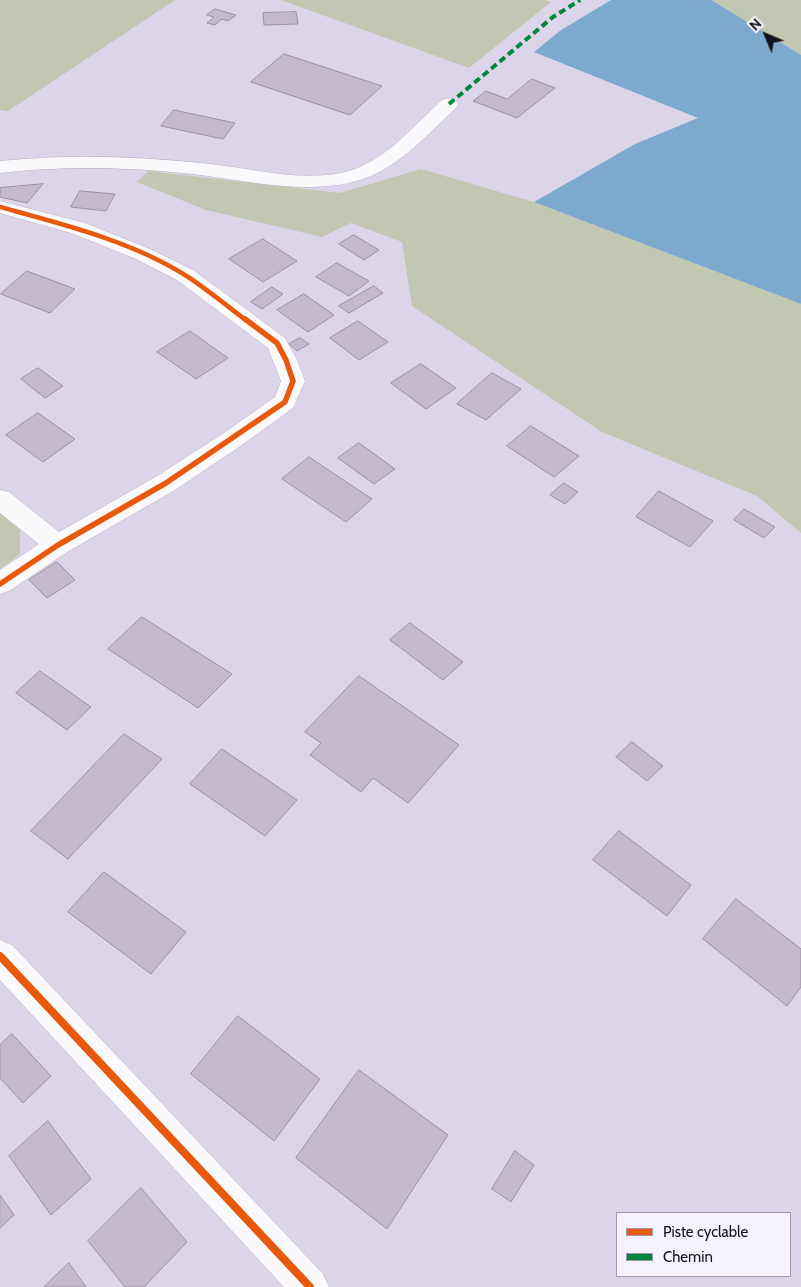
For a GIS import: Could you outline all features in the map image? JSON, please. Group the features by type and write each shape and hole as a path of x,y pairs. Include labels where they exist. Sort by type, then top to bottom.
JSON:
{"street":[{"path":"0,166 117,161 206,169 271,178 333,179 356,175 384,160 449,104"},
{"path":"0,207 78,228 143,254 185,274 276,343 286,360 293,381 285,402 230,441 166,483 58,545 0,584"},
{"path":"0,499 58,545"},
{"path":"0,956 310,1287"}],"green space":[{"path":"0,0 175,0 8,111 0,110"},
{"path":"281,0 545,0 551,2 469,68"},
{"path":"709,0 801,0 801,56"},
{"path":"421,169 534,202 801,304 801,533 757,496 602,432 412,306 402,242 351,223 322,237 206,210 137,182 148,171 340,193"},
{"path":"0,513 20,530 20,554 0,569"}],"water":[{"path":"611,0 711,0 801,55 801,304 534,202 635,144 698,118 534,52 561,30"}],"building":[{"path":"215,9 236,15 228,21 222,19 215,25 207,23 214,17 207,15"},
{"path":"296,12 298,24 264,25 263,13"},
{"path":"284,54 382,86 350,115 251,82"},
{"path":"532,79 555,88 517,118 473,101 486,91 507,99"},
{"path":"174,110 235,123 223,139 161,126"},
{"path":"43,184 27,203 0,197 0,188"},
{"path":"80,191 115,194 106,211 71,207"},
{"path":"354,235 379,250 364,260 339,244"},
{"path":"263,239 297,261 263,282 229,259"},
{"path":"337,263 369,281 349,296 316,277"},
{"path":"27,271 75,289 50,313 1,294"},
{"path":"374,286 383,293 349,313 339,306"},
{"path":"272,287 283,294 262,309 251,302"},
{"path":"304,294 334,315 308,332 277,310"},
{"path":"358,321 388,342 359,360 330,338"},
{"path":"190,331 228,358 196,379 157,352"},
{"path":"300,338 309,344 297,351 289,344"},
{"path":"421,364 456,388 426,409 391,383"},
{"path":"38,368 63,386 45,398 21,379"},
{"path":"492,373 521,389 486,420 457,404"},
{"path":"38,413 75,439 43,462 6,435"},
{"path":"531,426 579,456 554,477 507,446"},
{"path":"359,443 395,469 374,484 338,458"},
{"path":"309,457 372,499 346,522 282,479"},
{"path":"564,483 578,492 565,504 550,495"},
{"path":"659,491 713,521 690,547 636,517"},
{"path":"744,509 775,527 764,538 734,520"},
{"path":"57,562 75,580 47,598 29,580"},
{"path":"142,617 232,674 198,708 108,649"},
{"path":"410,623 463,662 443,680 390,640"},
{"path":"40,671 91,707 67,730 16,693"},
{"path":"359,676 459,745 408,803 373,778 361,792 310,755 321,743 305,732"},
{"path":"124,734 162,759 68,859 31,831"},
{"path":"632,742 663,766 647,781 616,757"},
{"path":"222,749 297,800 265,836 190,784"},
{"path":"619,831 691,885 667,916 593,860"},
{"path":"104,872 186,932 151,974 68,912"},
{"path":"736,899 801,949 801,987 787,1006 703,939"},
{"path":"238,1016 320,1079 274,1141 191,1074"},
{"path":"12,1034 51,1076 23,1103 0,1078 0,1045"},
{"path":"359,1070 448,1135 387,1229 296,1158"},
{"path":"48,1121 91,1179 51,1215 9,1156"},
{"path":"515,1151 534,1165 511,1202 492,1189"},
{"path":"141,1188 187,1242 144,1287 125,1287 88,1241"},
{"path":"0,1195 14,1215 0,1228"},
{"path":"69,1263 86,1287 44,1287"}],"marked path":[{"path":"449,104 553,17 580,0"}],"cycle path":[{"path":"0,207 78,228 143,254 185,275 277,343 286,360 293,381 285,402 230,441 166,483 58,545 0,584"},
{"path":"0,956 310,1287"}]}
